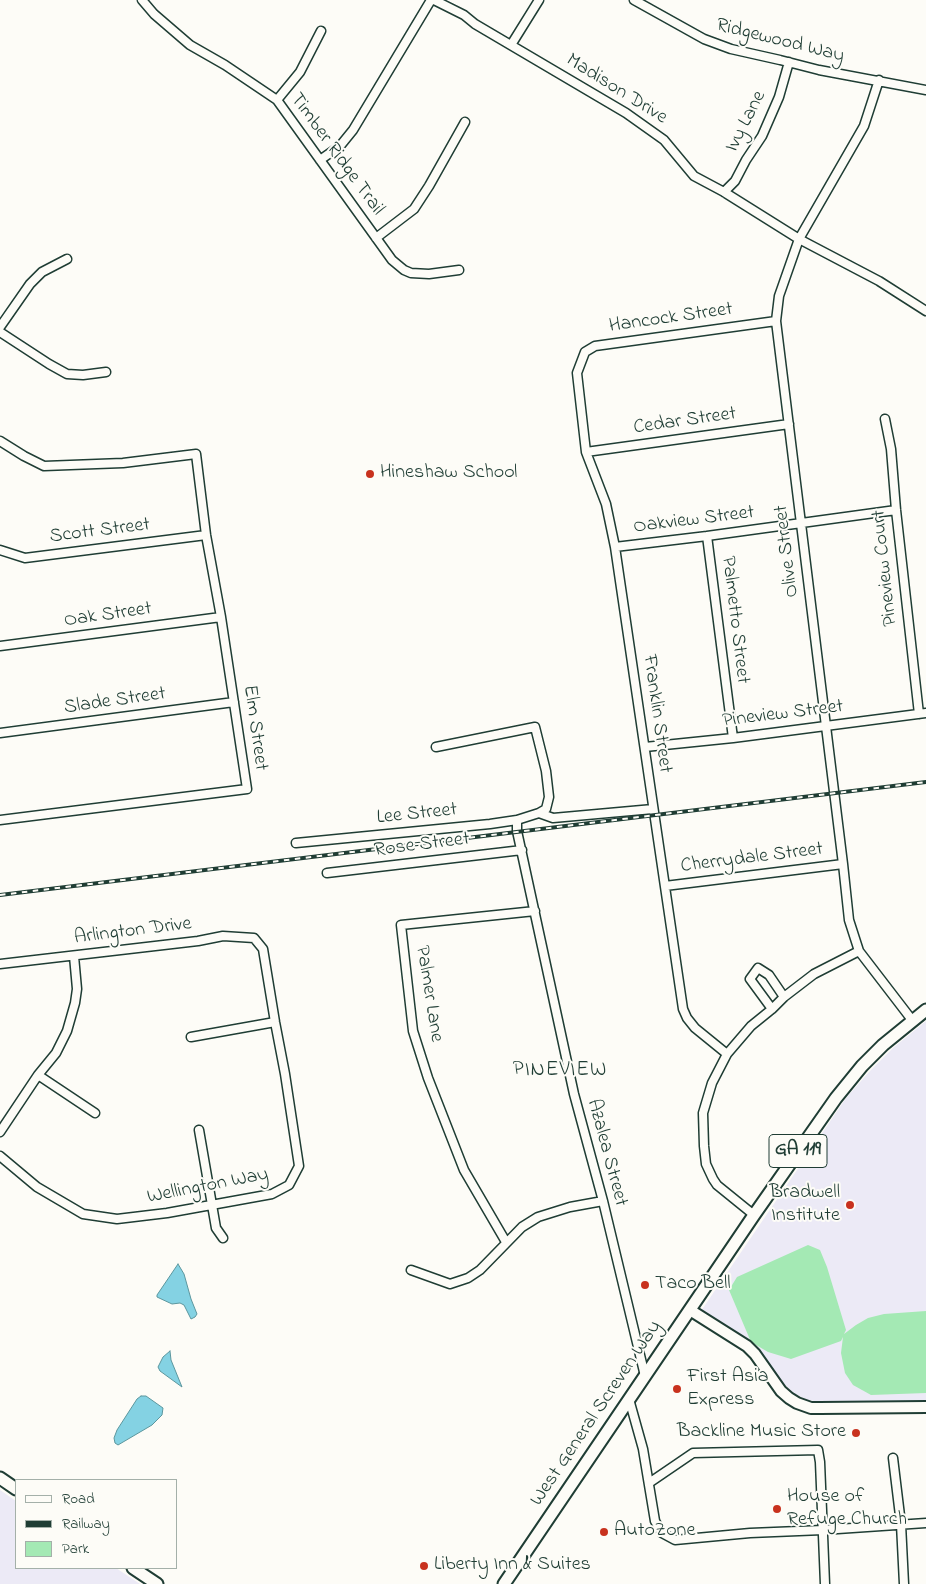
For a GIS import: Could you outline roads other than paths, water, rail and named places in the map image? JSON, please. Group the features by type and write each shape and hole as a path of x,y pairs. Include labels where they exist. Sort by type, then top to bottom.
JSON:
{"main road":[{"name":"West General Screven Way","path":"504,1584 754,1215 844,1087 883,1045 926,1010"},
{"path":"0,1478 15,1488"},
{"path":"134,1569 157,1584"}],"street":[{"name":"Timber Ridge Trail","path":"142,0 154,14 190,45 225,65 277,100 392,260 411,273 429,274 459,270"},
{"path":"320,160 340,146 353,130 432,0"},
{"name":"Madison Drive","path":"432,0 464,15 475,24 626,113 664,140 694,176 724,192 799,239 879,282 926,311"},
{"path":"511,44 539,0"},
{"name":"Ridgewood Way","path":"634,0 704,39 731,50 847,76 926,90"},
{"path":"277,100 300,72 320,31"},
{"name":"Ivy Lane","path":"724,192 735,181 762,136 777,103 789,62"},
{"name":"Olive Street","path":"878,80 864,126 799,239 779,296 776,321 849,920 859,951 912,1020"},
{"path":"376,238 414,209 466,122"},
{"path":"0,327 30,284 42,272 67,258"},
{"name":"Hancock Street","path":"580,365 585,352 594,346 776,321"},
{"path":"0,332 48,364 68,374 83,375 106,372"},
{"name":"Franklin Street","path":"580,365 577,374 586,452 606,504 615,547 682,1009 695,1028 727,1054"},
{"name":"Pineview Court","path":"885,419 891,449 896,510 923,714"},
{"name":"Cedar Street","path":"586,452 789,424"},
{"name":"Elm Street","path":"0,441 44,466 124,463 196,454 206,534 221,617 247,789 0,820"},
{"name":"Oakview Street","path":"615,547 896,510"},
{"name":"Scott Street","path":"0,550 25,558 206,534"},
{"name":"Palmetto Street","path":"707,536 733,738"},
{"name":"Oak Street","path":"0,646 221,617"},
{"name":"Slade Street","path":"0,733 234,702"},
{"name":"Pineview Street","path":"645,747 923,714"},
{"path":"436,747 536,728 546,771 549,797 546,809 539,813"},
{"name":"Lee Street","path":"296,843 490,824 517,820 539,813 553,818 653,809"},
{"name":"Azalea Street","path":"517,820 517,831 569,1076 603,1201 646,1376"},
{"name":"Rose Street","path":"327,873 522,850"},
{"name":"Cherrydale Street","path":"665,886 843,864"},
{"name":"Palmer Lane","path":"506,1242 464,1170 428,1078 413,1031 401,925 535,911"},
{"name":"Arlington Drive","path":"0,964 198,941 222,936 254,938 264,950"},
{"name":"Wellington Way","path":"0,1156 37,1187 83,1214 118,1220 272,1194 289,1185 299,1166 264,950"},
{"path":"754,1215 718,1185 709,1172 705,1156 703,1123 705,1102 712,1083 727,1054 751,1026 772,1009 784,996 814,974 859,951"},
{"path":"0,1132 38,1075 56,1053 67,1031 75,1003 74,956"},
{"path":"772,1009 750,979 758,968 769,976 784,996"},
{"path":"191,1037 275,1022"},
{"path":"38,1075 95,1113"},
{"path":"199,1130 216,1228 223,1238"},
{"path":"410,1270 450,1284 468,1278 480,1270 522,1227 538,1217 562,1209 603,1201"},
{"path":"690,1310 747,1346 782,1391 797,1403 811,1408 926,1407"},
{"path":"629,1399 643,1449 655,1521 662,1533 675,1540 750,1533 926,1523"},
{"path":"649,1483 693,1453 818,1450 825,1584"},
{"path":"893,1458 901,1524 904,1584"}],"water":[{"path":"178,1264 184,1274 197,1314 191,1319 184,1305 180,1303 172,1304 157,1297"},
{"path":"170,1351 171,1360 182,1387 160,1371 158,1367 163,1357"},
{"path":"141,1396 146,1396 163,1408 162,1415 152,1425 118,1445 115,1443 114,1438 117,1430 137,1399"}],"railway":[{"path":"0,895 926,782"}],"place":[{"name":"Hineshaw School","path":"370,474"},
{"name":"Bradwell Institute","path":"850,1205"},
{"name":"Taco Bell","path":"645,1285"},
{"name":"First Asia Express","path":"677,1389"},
{"name":"Backline Music Store","path":"856,1433"},
{"name":"House of Refuge Church","path":"777,1509"},
{"name":"AutoZone","path":"604,1532"},
{"name":"Liberty Inn & Suites","path":"424,1566"}],"district":[{"name":"PINEVIEW","path":"560,1072"}]}
